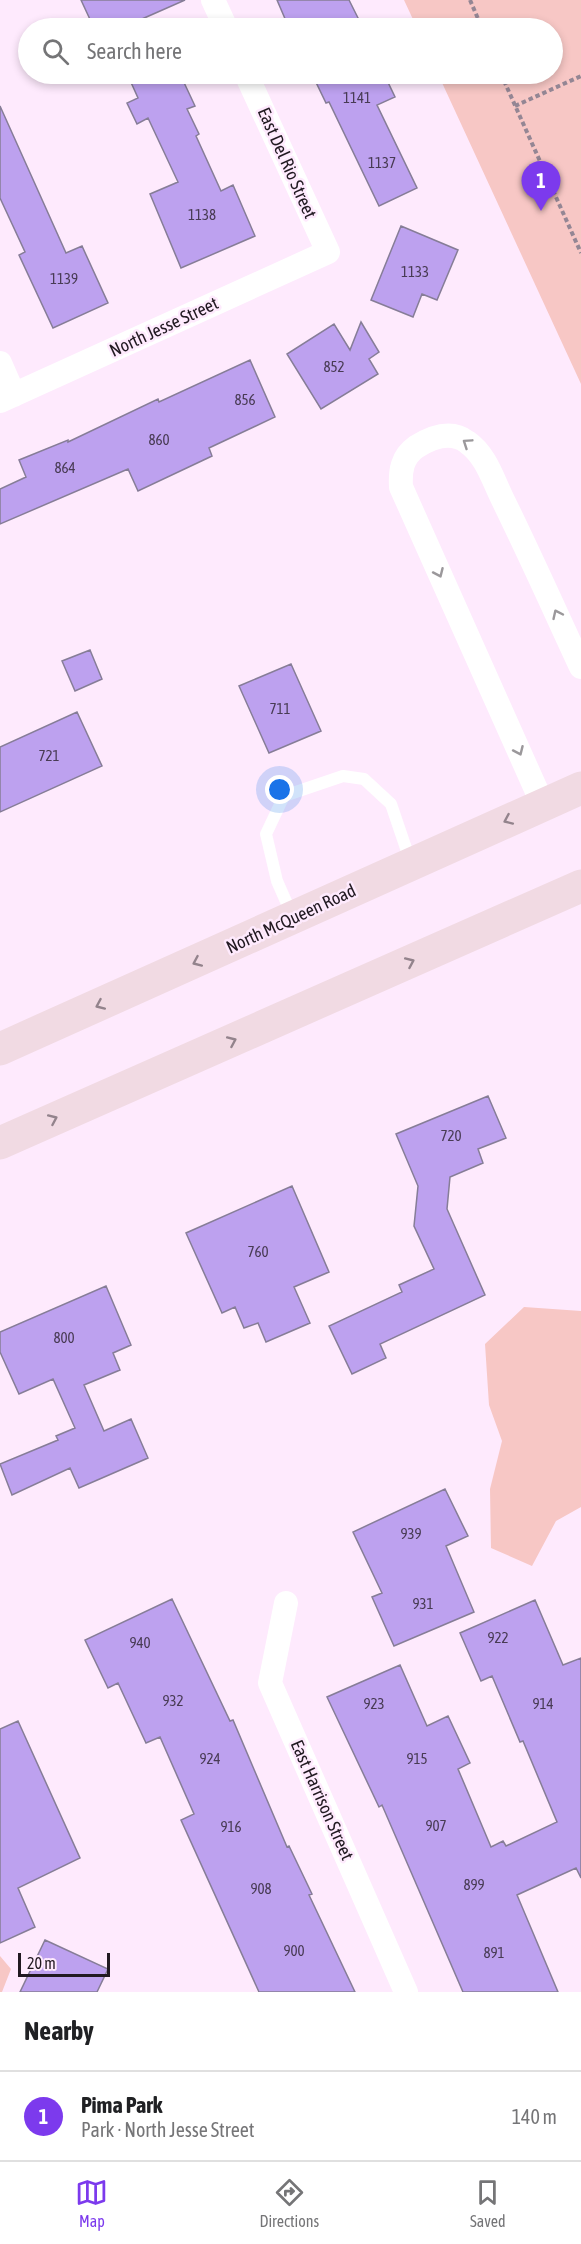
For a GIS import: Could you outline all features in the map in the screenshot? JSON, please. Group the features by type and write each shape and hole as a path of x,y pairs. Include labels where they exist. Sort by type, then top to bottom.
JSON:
{"main road":[{"name":"North McQueen Road","path":"0,1049 581,788"},
{"path":"0,1143 581,886"}],"street":[{"path":"213,0 221,18"},
{"name":"East Del Rio Street","path":"251,84 328,252"},
{"name":"North Jesse Street","path":"7,398 328,252"},
{"path":"0,363 7,398"},
{"path":"543,805 401,487 400,473 410,452 437,436 454,435 466,441 480,453 581,667"},
{"name":"East Harrison Street","path":"286,1603 270,1683 406,1992"}],"lane":[{"path":"294,918 278,881 266,834 285,796 343,776 364,779 391,804 411,864"}],"path":[{"path":"470,0 478,18"},
{"path":"514,106 581,76"},
{"path":"505,84 581,253"}],"shaded area":[{"path":"404,0 581,0 581,384 443,84 563,84 563,18 412,18"},
{"path":"524,1307 581,1311 581,1507 556,1521 532,1566 491,1548 490,1489 502,1441 489,1405 485,1344"},
{"path":"0,1956 11,1969 2,1992 0,1992"}],"building":[{"path":"81,0 185,0 144,18 89,18"},
{"path":"277,0 349,0 358,18 285,18"},
{"path":"132,84 185,84 195,106 187,109 199,134 196,136 221,191 233,185 255,236 181,268 150,194 178,182 148,118 137,124 127,103 138,98"},
{"path":"317,84 389,84 395,97 377,105 417,188 379,206 329,102 326,103"},
{"path":"0,106 66,253 82,246 108,303 53,328 19,255 25,252 0,198"},
{"path":"401,226 458,250 437,300 422,294 413,317 371,300"},
{"path":"361,322 379,352 369,359 378,374 321,409 287,354 334,324 350,350"},
{"path":"250,360 275,417 209,448 212,456 138,491 128,469 0,524 0,489 26,477 19,460 68,440 68,442 158,399 159,402"},
{"path":"90,650 102,679 75,691 62,661"},
{"path":"291,664 321,731 269,753 239,686"},
{"path":"77,712 102,766 0,812 0,747"},
{"path":"488,1096 506,1138 478,1149 483,1163 450,1177 447,1209 485,1295 380,1344 386,1358 352,1374 329,1326 402,1292 399,1285 434,1269 414,1226 418,1186 396,1134"},
{"path":"292,1186 329,1272 294,1287 310,1323 266,1342 258,1323 244,1328 235,1307 222,1313 186,1233"},
{"path":"106,1286 131,1345 113,1353 120,1370 84,1385 104,1431 131,1419 148,1458 79,1488 70,1468 12,1495 0,1464 58,1440 56,1436 75,1428 53,1379 19,1394 0,1352 0,1332"},
{"path":"445,1489 468,1536 446,1546 474,1612 394,1646 372,1597 382,1593 353,1532"},
{"path":"172,1599 230,1721 233,1720 287,1847 289,1846 312,1894 309,1895 355,1992 259,1992 181,1820 194,1814 160,1737 146,1743 118,1683 108,1688 85,1640"},
{"path":"535,1600 563,1665 581,1658 581,1878 576,1868 517,1895 558,1992 463,1992 382,1805 379,1807 327,1697 400,1665 427,1726 448,1716 470,1763 458,1769 491,1847 503,1841 506,1846 557,1822 523,1741 520,1742 492,1676 481,1681 460,1633"},
{"path":"18,1721 80,1858 18,1888 35,1927 0,1943 0,1729"},
{"path":"45,1940 108,1969 97,1992 20,1992"}],"place":[{"name":"Pima Park","path":"541,211"}]}
